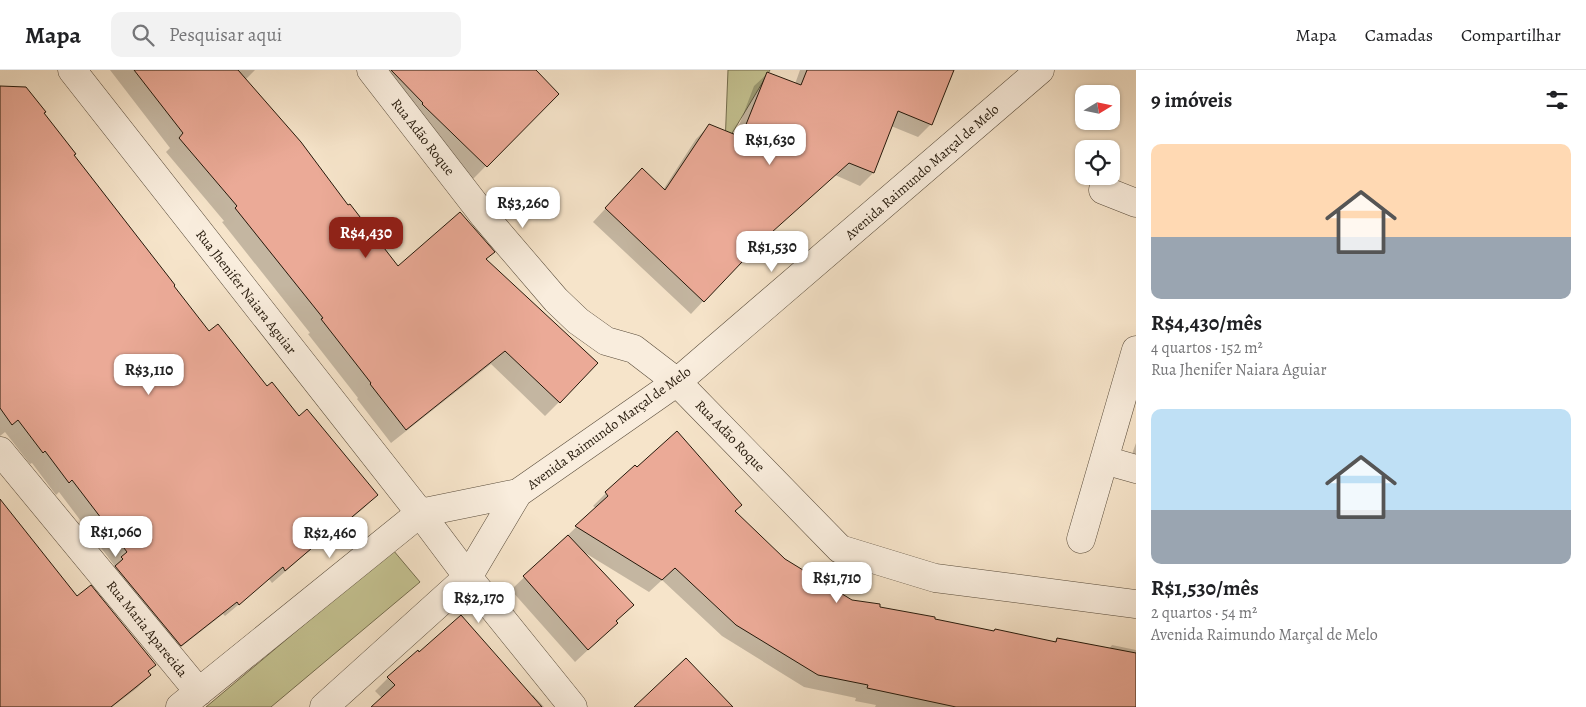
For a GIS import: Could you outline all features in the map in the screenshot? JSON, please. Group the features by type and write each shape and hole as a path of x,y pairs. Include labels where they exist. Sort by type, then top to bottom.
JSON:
{"street":[{"name":"Rua Jhenifer Naiara Aguiar","path":"72,70 468,577 573,707"},
{"name":"Rua Adão Roque","path":"371,70 484,216 556,300 578,321 606,341 634,350 678,382 840,549 935,578 1136,604"},
{"name":"Avenida Raimundo Marçal de Melo","path":"190,700 420,514 518,493 678,382 1040,70"},
{"path":"1103,190 1136,203"},
{"path":"1081,539 1136,350"},
{"name":"Rua Maria Aparecida","path":"0,450 190,700"},
{"path":"1104,460 1136,469"},
{"name":"Avenida Raimundo Marçal de Melo","path":"324,707 468,577 518,493"}],"shaded area":[{"path":"728,70 770,70 725,145"},
{"path":"393,550 420,582 271,707 206,707"}],"building":[{"path":"134,70 238,70 301,142 348,205 350,204 398,266 460,212 495,252 486,259 598,363 560,403 505,351 406,430 321,319 323,318 235,208 237,206 179,138 183,133"},
{"path":"391,70 536,70 559,94 487,167 422,104"},
{"path":"807,70 954,70 932,125 898,111 874,173 849,163 762,241 704,302 605,208 642,168 665,190 709,124 741,137 767,72 801,85"},
{"path":"0,86 26,87 76,154 74,155 209,331 218,324 267,386 272,382 299,416 307,409 378,495 285,571 283,567 239,605 237,602 181,646 115,566 123,559 121,557 127,552 72,480 69,483 18,420 12,425 0,408"},
{"path":"677,431 742,505 735,511 785,559 852,600 880,604 880,607 935,617 935,619 994,631 995,629 1056,642 1057,638 1136,653 1136,707 956,707 867,688 868,685 818,675 736,625 675,568 662,580 575,526 608,496 605,492 635,465 637,467"},
{"path":"0,499 77,596 91,585 156,665 148,671 151,675 111,707 0,707"},
{"path":"568,535 634,605 616,621 618,623 588,650 523,576"},
{"path":"461,615 542,707 371,707 395,685 387,677"},
{"path":"686,658 733,707 634,707"}]}
